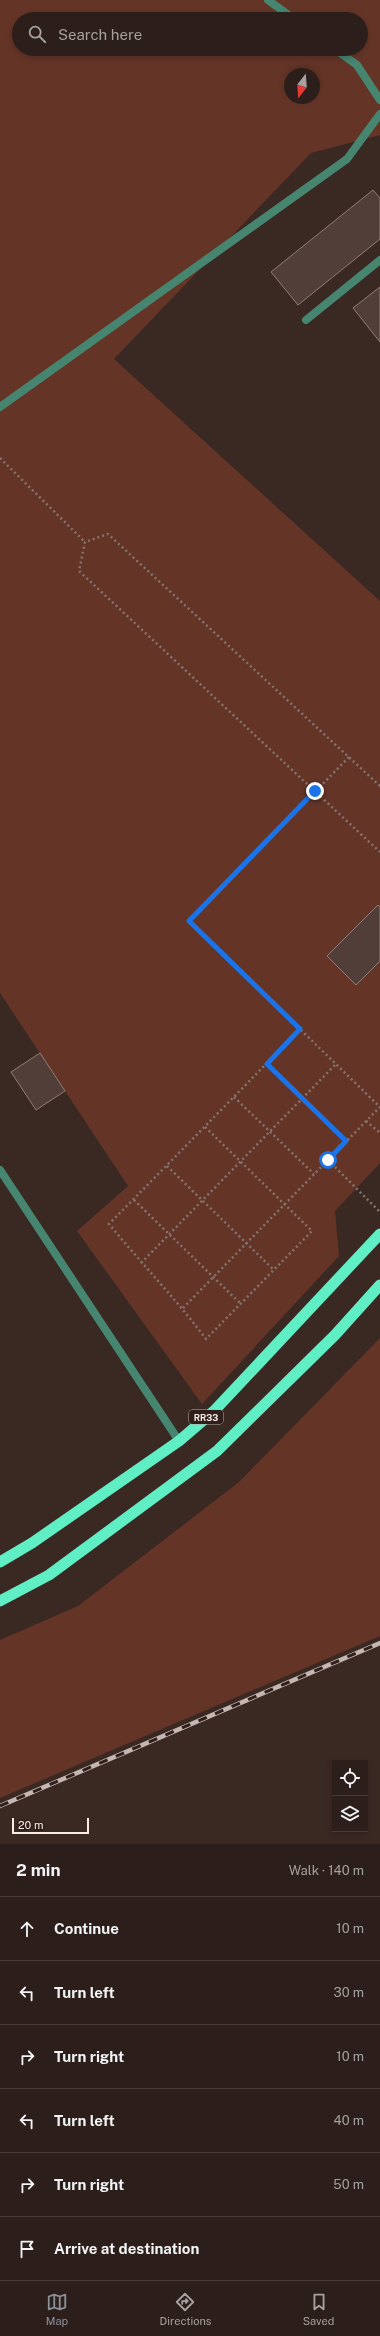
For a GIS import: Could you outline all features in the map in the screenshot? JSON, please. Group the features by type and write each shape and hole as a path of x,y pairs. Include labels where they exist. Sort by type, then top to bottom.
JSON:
{"highway":[{"name":"RR33","path":"0,1562 32,1543 179,1441 214,1411 380,1234"},
{"path":"0,1601 49,1575 217,1451 335,1335 380,1285"}],"street":[{"path":"268,0 284,12"},
{"path":"345,56 357,65 380,100"},
{"path":"0,407 347,159 380,114"},
{"path":"306,320 380,260"},
{"path":"0,1170 179,1441"}],"path":[{"path":"0,458 85,542"},
{"path":"85,542 108,534 380,786"},
{"path":"85,542 79,571 380,852"},
{"path":"183,1308 380,1107 189,921 349,757"},
{"path":"205,1127 312,1231 206,1339 183,1308 141,1263 109,1224 300,1029"},
{"path":"267,1064 346,1141"},
{"path":"141,1263 336,1064"},
{"path":"234,1097 314,1174"},
{"path":"366,1121 380,1133"},
{"path":"328,1160 380,1212"},
{"path":"167,1166 274,1270"},
{"path":"134,1200 241,1304"}],"shaded area":[{"path":"0,0 380,0 380,135 311,153 114,359 380,601 380,1163 335,1211 339,1256 202,1404 77,1231 128,1186 0,993"},
{"path":"380,1338 380,1636 0,1798 0,1640 78,1606 239,1482"}],"building":[{"path":"373,190 380,198 380,239 298,305 271,272"},
{"path":"380,287 380,342 353,308"},
{"path":"378,905 380,907 380,961 356,985 327,956"},
{"path":"40,1053 65,1091 36,1110 11,1072"}],"railway":[{"path":"0,1806 380,1643"}],"route":[{"path":"315,791 189,921 300,1029 267,1064 346,1141 328,1160"}]}
